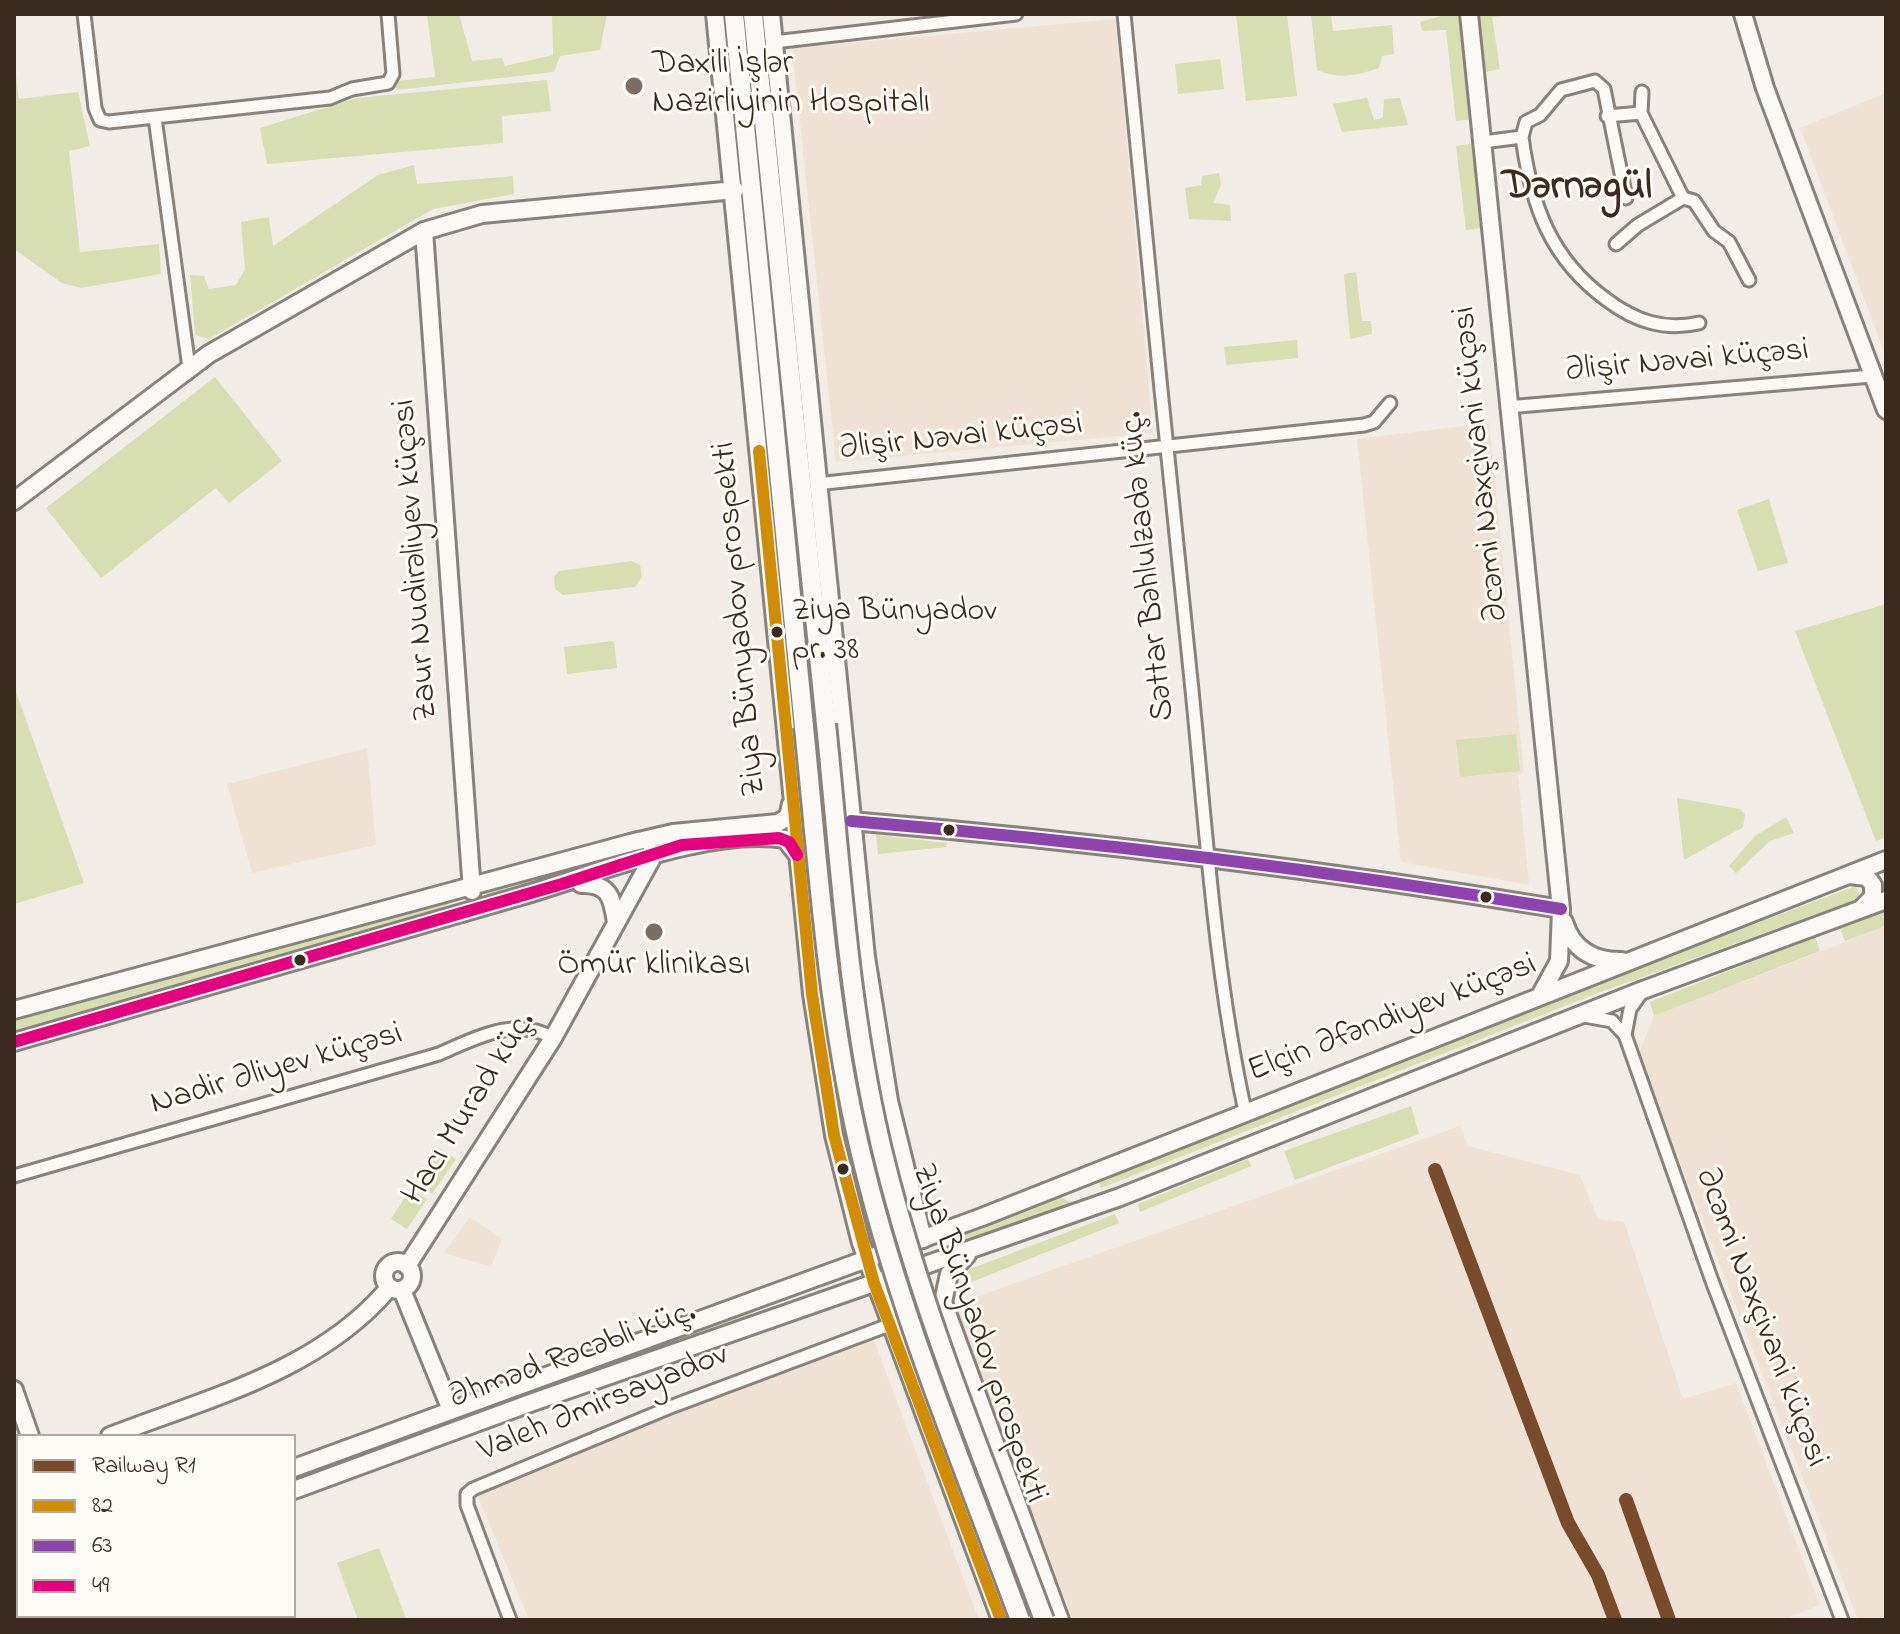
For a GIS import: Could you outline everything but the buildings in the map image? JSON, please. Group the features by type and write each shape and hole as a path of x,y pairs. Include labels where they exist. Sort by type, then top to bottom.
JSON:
{"main road":[{"name":"Ziya Bünyadov prospekti","path":"715,14 735,190 791,802 816,1032 834,1135 874,1283 1001,1620"},
{"name":"Ziya Bünyadov prospekti","path":"734,14 834,1014 863,1164 907,1313 1020,1620"},
{"name":"Ziya Bünyadov prospekti","path":"753,14 851,967 884,1160 927,1305 1044,1620"},
{"name":"Ziya Bünyadov prospekti","path":"771,14 816,484 872,1002 891,1111 923,1239"},
{"name":"Əcəmi Naxçivani küçəsi","path":"1469,14 1561,909"},
{"path":"1743,14 1765,88 1886,410"},
{"path":"14,501 189,368 227,343 424,231 482,214 735,190"},
{"name":"Zaur Nudirəliyev küçəsi","path":"424,231 475,907"},
{"path":"788,353 816,484 821,677"},
{"path":"767,355 763,487 798,678"},
{"path":"14,1010 630,843 673,833 778,823 788,817 791,802"},
{"path":"851,821 1209,859 1440,888 1561,909"},
{"path":"14,1042 700,842 770,837 785,839 797,855"},
{"path":"630,843 645,845 652,858"},
{"name":"Hacı Murad küç.","path":"407,1266 553,1038 652,858"},
{"name":"Elçin Əfəndiyev küçəsi","path":"866,1259 1098,1171 1886,860"},
{"path":"1848,875 1867,877 1873,885 1873,897 1860,909"},
{"path":"562,884 603,886 611,896 616,922"},
{"name":"Elçin Əfəndiyev küçəsi","path":"874,1283 1120,1197 1643,990 1886,900"},
{"path":"1561,909 1567,930 1578,947 1598,959 1633,959"},
{"path":"1541,994 1559,961 1561,909"},
{"path":"834,1135 849,1154 872,1156 884,1147 888,1139 891,1111"},
{"path":"1098,1171 1088,1184 1091,1194 1104,1200 1120,1197"},
{"name":"Ziya Bünyadov prospekti","path":"988,1245 956,1265 945,1285 943,1302 1060,1620"},
{"name":"Əhməd Rəcəbli küç.","path":"296,1467 866,1259"},
{"path":"115,1434 301,1362 396,1289 412,1279 407,1266 399,1262 387,1267 383,1280 396,1289 451,1410"},
{"name":"Əhməd Rəcəbli küç.","path":"296,1489 533,1402 874,1283"},
{"path":"758,1297 767,1319"},
{"path":"920,1406 919,1377 931,1365 953,1364 971,1382"},
{"path":"527,1382 533,1402"},
{"path":"14,1390 29,1434"}],"street":[{"path":"84,14 95,108 104,122 330,98 352,89 386,83 393,74 388,14"},
{"path":"774,42 1016,14"},
{"name":"Səttar Bəhlulzadə küç.","path":"1124,14 1165,446 1209,859 1232,1052 1245,1111"},
{"path":"1626,198 1600,85 1595,81 1561,90 1540,115 1526,122 1522,137 1527,172 1541,215 1560,255 1580,280 1626,314 1647,323 1679,327 1699,323"},
{"path":"1642,92 1641,113 1683,198"},
{"path":"1607,116 1641,113"},
{"path":"155,118 189,368"},
{"path":"1483,142 1522,137"},
{"path":"1616,244 1638,225 1683,198 1694,201 1714,231 1729,242 1749,280"},
{"name":"Əlişir Nəvai küçəsi","path":"1507,407 1872,376"},
{"name":"Əlişir Nəvai küçəsi","path":"816,484 1364,425 1374,422 1390,403"},
{"path":"1625,1035 1630,1009 1643,990"},
{"path":"1577,1017 1602,1017 1612,1021 1625,1035"},
{"name":"Nadir Əliyev küçəsi","path":"14,1176 428,1058 507,1029 527,1027 553,1038"},
{"name":"Əcəmi Naxçivani küçəsi","path":"1625,1035 1712,1281 1842,1620"},
{"name":"Valeh Əmirsayadov","path":"510,1620 467,1505 467,1494 473,1489 673,1406 889,1325"}],"shaded area":[{"path":"1116,19 1153,433 836,462 792,48"},
{"path":"1886,93 1886,357 1800,128"},
{"path":"1489,423 1524,773 1518,775 1529,885 1401,862 1357,439"},
{"path":"367,748 376,845 252,873 227,784"},
{"path":"1886,926 1886,1620 1858,1620 1638,1055 1654,1016"},
{"path":"1460,1126 1468,1146 1580,1175 1598,1219 1624,1222 1683,1399 1736,1383 1820,1605 1783,1620 1073,1620 953,1305"},
{"path":"470,1217 502,1239 491,1267 444,1253"},
{"path":"872,1335 979,1620 529,1620 476,1492 670,1411"}],"green space":[{"path":"427,14 459,14 472,61 502,58 505,66 553,55 552,14 607,14 600,50 560,56 554,72 396,90 396,81 435,77"},
{"path":"1236,14 1287,14 1297,96 1246,101"},
{"path":"1311,14 1331,14 1333,31 1392,25 1394,54 1382,56 1379,68 1356,74 1340,76 1317,70"},
{"path":"1448,14 1463,14 1474,119 1456,121 1446,30 1422,31 1420,22"},
{"path":"1479,14 1515,14 1492,17 1500,69 1486,72"},
{"path":"1220,59 1224,89 1178,94 1175,64"},
{"path":"14,61 19,99 78,92 90,146 69,151 80,252 159,244 161,274 81,288 62,283 14,249"},
{"path":"547,80 551,111 502,116 503,143 267,164 260,128 357,98"},
{"path":"1367,98 1374,120 1383,118 1384,99 1400,98 1408,125 1342,132 1333,104"},
{"path":"1475,143 1484,228 1466,230 1456,146"},
{"path":"414,165 417,184 513,176 514,194 433,209 209,339 195,335 190,275 204,276 209,289 236,285 245,269 241,222 269,217 273,246 378,175"},
{"path":"1219,173 1221,185 1213,203 1230,205 1231,221 1189,219 1185,188 1201,185 1202,176"},
{"path":"1356,272 1362,321 1371,321 1372,334 1350,339 1344,274"},
{"path":"1297,340 1298,358 1226,365 1224,347"},
{"path":"215,377 282,461 229,503 216,488 101,578 46,508"},
{"path":"1769,499 1788,563 1758,571 1737,510"},
{"path":"632,561 640,565 642,577 635,587 563,595 555,589 554,577 559,571"},
{"path":"1886,604 1886,837 1876,841 1795,631"},
{"path":"614,641 617,668 567,674 564,647"},
{"path":"14,686 84,883 14,904"},
{"path":"1516,734 1520,771 1460,777 1456,740"},
{"path":"1677,798 1740,809 1745,814 1743,827 1684,860"},
{"path":"1786,817 1794,833 1770,841 1736,873 1729,866 1755,836"},
{"path":"876,835 947,843 946,847 878,854"},
{"path":"625,850 638,858 493,896 483,894 490,886"},
{"path":"1856,886 1861,898 1598,993 1101,1188 1099,1181 1595,984"},
{"path":"441,900 450,902 444,909 14,1032 14,1021"},
{"path":"1886,911 1886,926 1845,941 1840,928"},
{"path":"1815,937 1820,951 1654,1016 1650,1002"},
{"path":"1411,1106 1419,1134 1295,1180 1284,1151"},
{"path":"438,1147 456,1159 432,1194 415,1182"},
{"path":"1248,1159 1251,1166 1140,1212 1138,1204"},
{"path":"410,1189 427,1199 407,1229 391,1219"},
{"path":"1057,1195 1075,1205 961,1245 958,1236"},
{"path":"1115,1214 1119,1223 967,1284 964,1277 970,1269"},
{"path":"751,1310 754,1317 549,1388 546,1380"},
{"path":"522,1389 525,1395 296,1484 296,1474"},
{"path":"379,1548 406,1618 358,1620 337,1563"}],"rail line":[{"name":"R1","path":"1435,1170 1568,1523 1598,1575 1615,1620"},
{"name":"R1","path":"1626,1500 1669,1620"}],"transit line":[{"name":"82","path":"759,451 812,994 834,1135 874,1283 1001,1620"},
{"name":"63","path":"851,821 1207,858 1561,909"},
{"name":"49","path":"14,1042 562,884 682,845 779,838 789,842 797,855"}],"place":[{"name":"Daxili İşlər Nazirliyinin Hospitalı","path":"634,86"},
{"name":"Ziya Bünyadov pr. 38","path":"777,632"},
{"name":"Ömür klinikası","path":"654,932"}],"district":[{"name":"Dərnəgül","path":"1577,190"}]}
